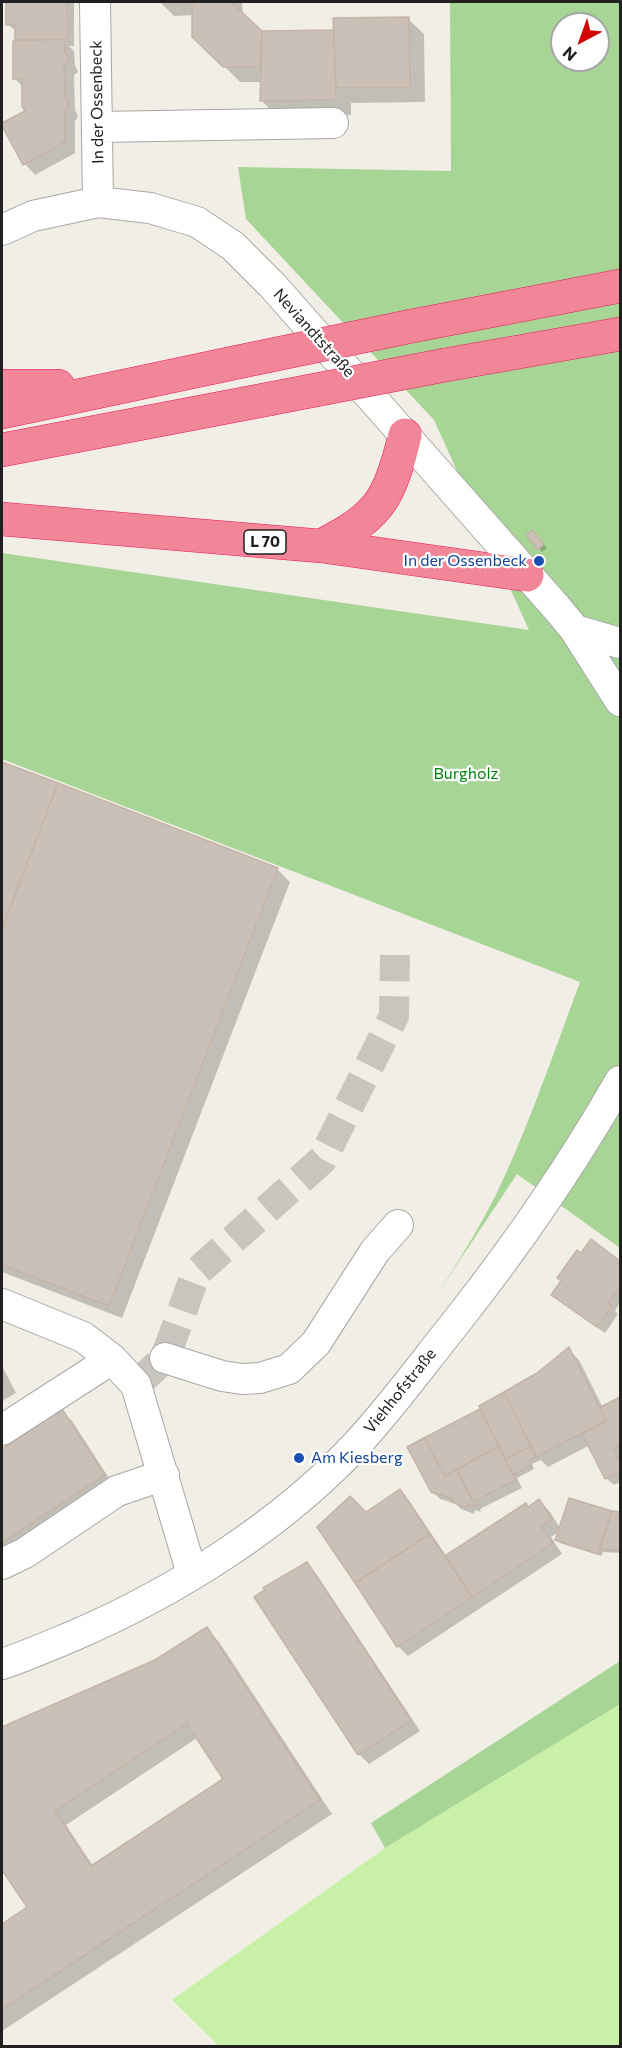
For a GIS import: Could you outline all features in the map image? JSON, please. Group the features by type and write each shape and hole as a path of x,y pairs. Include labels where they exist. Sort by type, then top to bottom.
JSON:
{"highway":[{"path":"2,412 412,326 621,285"},
{"path":"2,450 445,365 621,334"},
{"path":"2,386 129,387"},
{"path":"321,546 353,529 379,505 397,467 405,435"},
{"name":"L 70","path":"2,519 321,546 527,574"}],"street":[{"name":"In der Ossenbeck","path":"95,2 98,202"},
{"path":"98,127 333,123"},
{"name":"Neviandtstraße","path":"2,230 33,216 98,202 150,208 196,222 233,246 273,286 574,630"},
{"path":"574,630 621,643"},
{"path":"574,630 621,701"},
{"name":"Viehhofstraße","path":"2,1664 25,1657 120,1616 192,1574 250,1536 306,1491 355,1445 392,1404 524,1233 621,1081"},
{"path":"165,1358 222,1376 242,1379 260,1378 289,1369 316,1343 375,1251 398,1225"},
{"path":"2,1304 83,1337 112,1359 136,1385 192,1574"},
{"path":"2,1430 112,1359"},
{"path":"2,1564 25,1553 117,1491 164,1475"}],"green space":[{"name":"Burgholz","path":"450,2 620,2 620,1248 517,1174 438,1293 480,1225 502,1182 533,1108 580,982 2,759 2,553 529,630 434,420 246,219 238,167 451,171"},
{"path":"620,1661 620,1704 385,1848 371,1823"},
{"path":"620,1704 620,2046 219,2046 172,2000 385,1848"}],"building":[{"path":"6,2 67,2 68,39 15,40 15,24 6,25"},
{"path":"192,2 231,2 262,31 260,67 223,67 192,37"},
{"path":"409,17 410,87 336,88 333,18"},
{"path":"334,30 336,100 260,101 262,31"},
{"path":"64,39 65,53 68,56 68,61 64,65 65,98 68,101 68,107 65,110 65,142 23,165 2,126 2,123 25,111 22,106 22,79 13,79 13,41"},
{"path":"532,530 544,544 538,550 526,535"},
{"path":"2,762 58,783 2,929"},
{"path":"58,783 278,868 109,1306 2,1265 2,929"},
{"path":"591,1239 620,1261 620,1291 618,1289 608,1303 612,1306 597,1327 551,1295 561,1281 557,1278 577,1250 581,1253"},
{"path":"569,1347 606,1421 536,1457 504,1392 537,1373"},
{"path":"504,1392 531,1446 505,1459 479,1406"},
{"path":"620,1397 620,1445 613,1449 620,1463 620,1471 605,1479 582,1434 606,1421 599,1408"},
{"path":"62,1409 105,1475 2,1543 2,1449"},
{"path":"480,1409 499,1446 445,1476 424,1438"},
{"path":"424,1438 445,1476 457,1469 476,1506 468,1504 466,1507 452,1502 453,1499 431,1492 407,1447"},
{"path":"499,1446 516,1480 473,1502 457,1469"},
{"path":"531,1446 536,1457 529,1461 531,1465 513,1475 505,1459"},
{"path":"400,1489 430,1534 355,1583 317,1527 350,1496 366,1512"},
{"path":"569,1498 612,1511 598,1554 555,1540"},
{"path":"539,1499 552,1519 541,1526 553,1543 472,1597 445,1556 526,1503 528,1507"},
{"path":"612,1511 620,1512 620,1551 599,1549"},
{"path":"430,1534 472,1597 397,1647 355,1583"},
{"path":"307,1562 411,1720 358,1755 254,1597 265,1590 263,1588"},
{"path":"207,1627 320,1800 2,2010 2,1924 27,1907 2,1870 2,1727 155,1660","holes":["187,1724 223,1779 91,1866 55,1811"]}],"tunnel":[{"path":"136,1385 165,1358 196,1273 322,1160 394,1016 395,955"}],"place":[{"name":"In der Ossenbeck","path":"539,561"},
{"name":"Am Kiesberg","path":"299,1458"}]}
